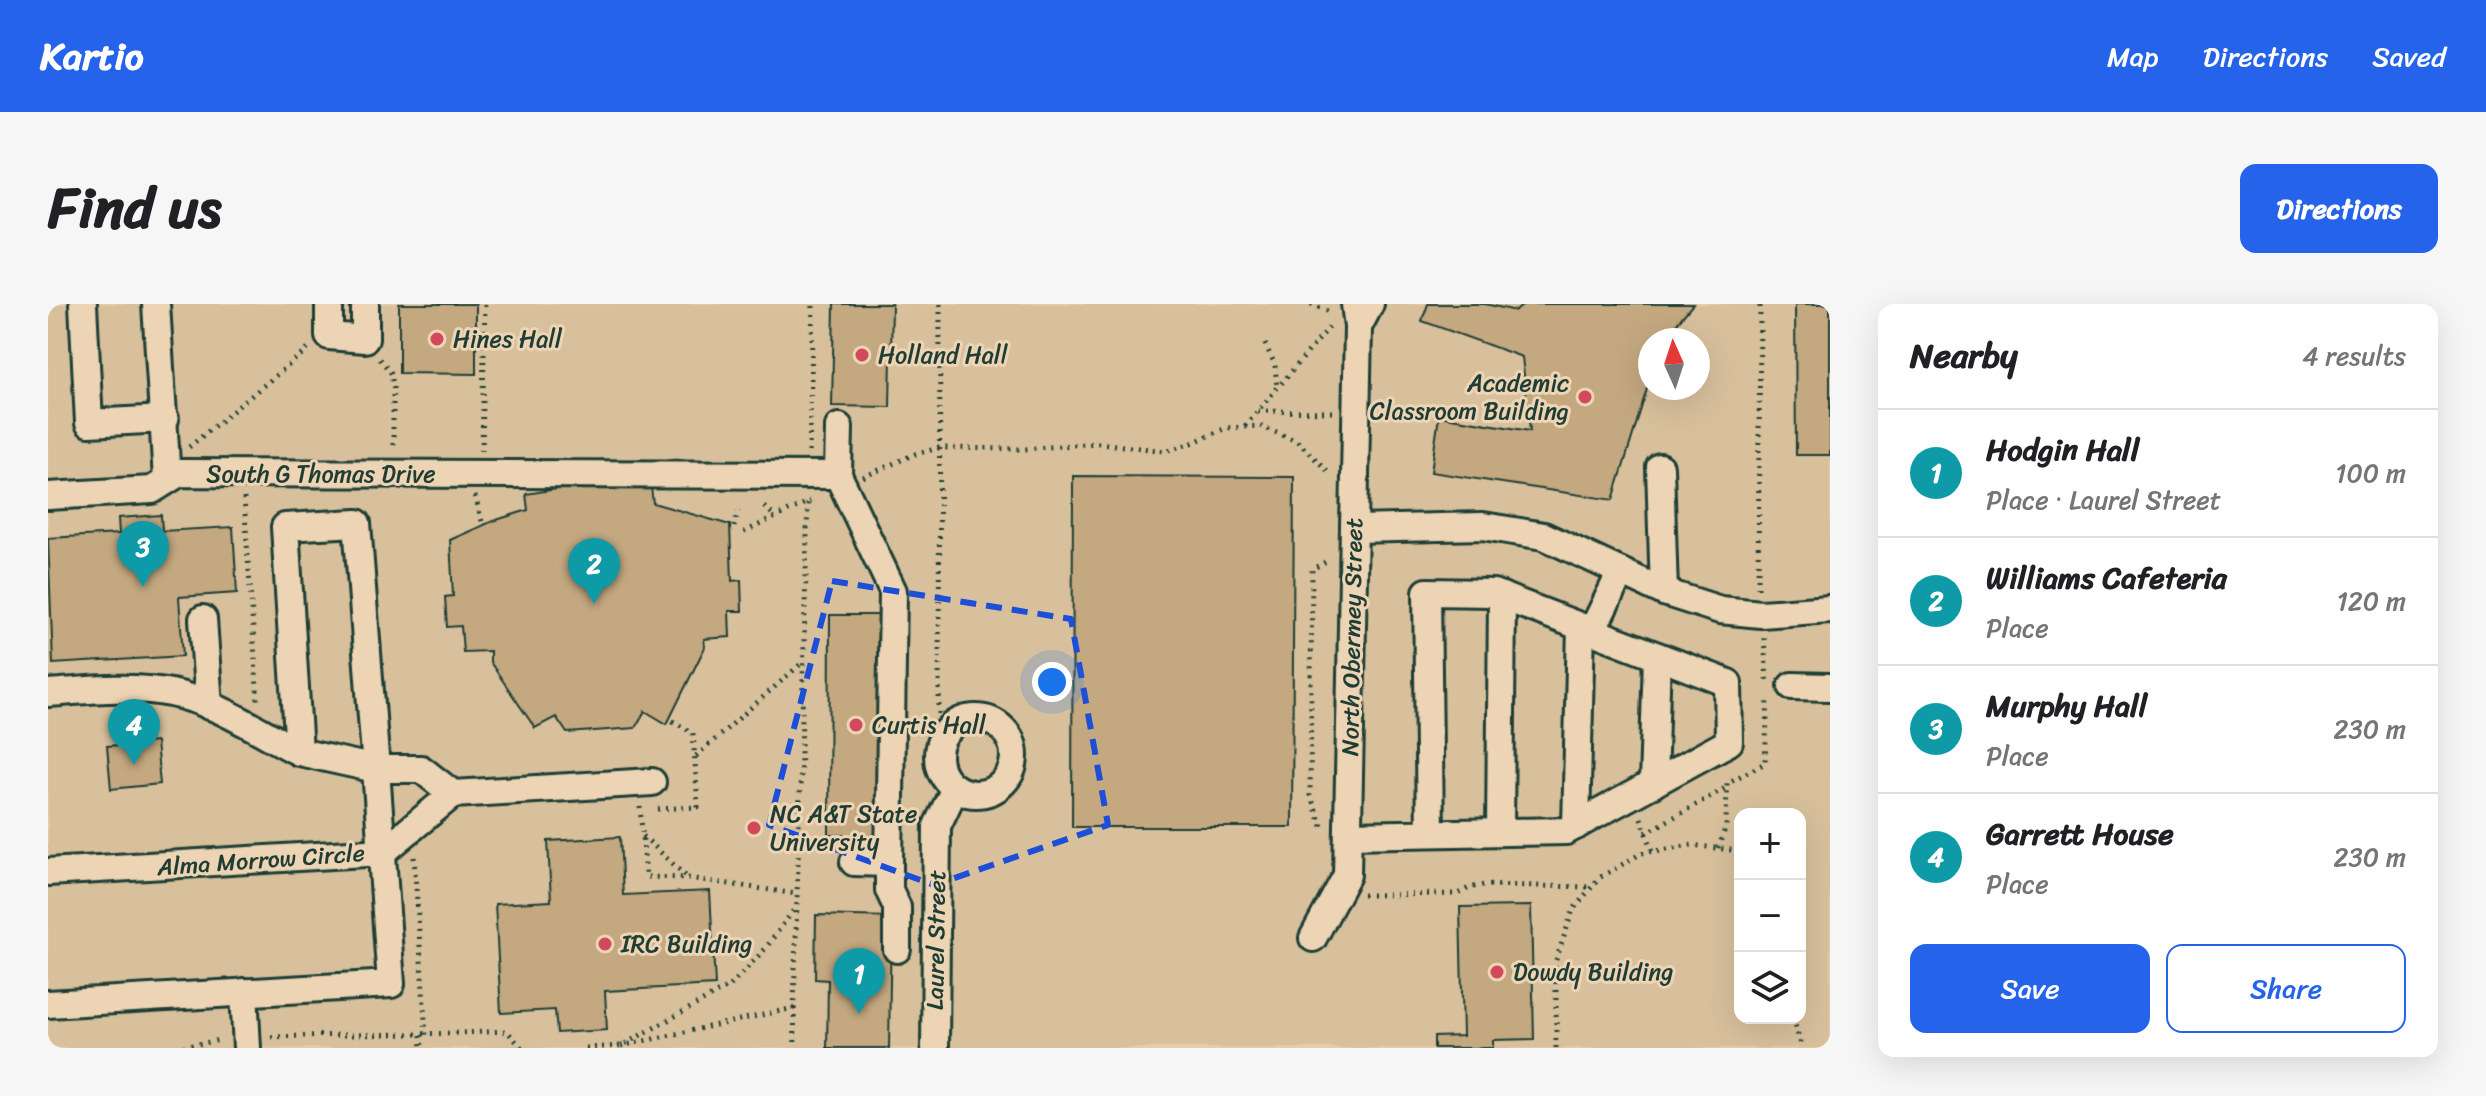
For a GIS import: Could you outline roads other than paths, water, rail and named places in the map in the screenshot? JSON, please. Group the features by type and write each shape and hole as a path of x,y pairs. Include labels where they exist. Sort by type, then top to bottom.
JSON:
{"street":[{"path":"83,304 89,423 165,419"},
{"path":"156,304 167,473"},
{"path":"329,304 329,336 365,339 365,304"},
{"name":"North Obermey Street","path":"1313,938 1347,875 1356,412 1350,316 1370,304"},
{"path":"839,427 838,475 893,591 889,890 897,907 897,949"},
{"path":"1660,467 1664,592"},
{"name":"South G Thomas Drive","path":"48,496 152,490 167,473 838,475"},
{"path":"299,752 285,527 357,523 383,852"},
{"path":"1354,529 1483,526 1544,536 1664,592 1720,610 1761,614 1830,609"},
{"path":"1576,826 1586,629 1621,572"},
{"path":"1348,835 1566,831 1729,742 1728,683 1493,593 1427,592 1430,833"},
{"path":"1500,832 1502,596"},
{"path":"203,619 209,706"},
{"path":"1643,789 1657,656"},
{"path":"1792,686 1830,687"},
{"path":"48,693 120,687 172,693 209,706 299,752 376,769 421,769 453,794"},
{"path":"980,718 1002,728 1014,750 1010,775 991,792 966,793 955,788 939,768 940,743 946,733 955,724 967,719 980,718"},
{"path":"383,852 453,794 645,782"},
{"name":"Laurel Street","path":"935,1048 937,826 955,788"},
{"name":"Alma Morrow Circle","path":"48,872 383,852 391,984 48,1004"},
{"path":"854,862 889,863"},
{"path":"244,992 247,1043"}],"place":[{"name":"Hines Hall","path":"437,339"},
{"name":"Holland Hall","path":"862,355"},
{"name":"Academic Classroom Building","path":"1585,397"},
{"name":"Murphy Hall","path":"143,587"},
{"name":"Williams Cafeteria","path":"594,604"},
{"name":"Curtis Hall","path":"856,725"},
{"name":"Garrett House","path":"134,765"},
{"name":"NC A&T State University","path":"754,828"},
{"name":"IRC Building","path":"605,944"},
{"name":"Dowdy Building","path":"1497,972"},
{"name":"Hodgin Hall","path":"859,1014"}]}
